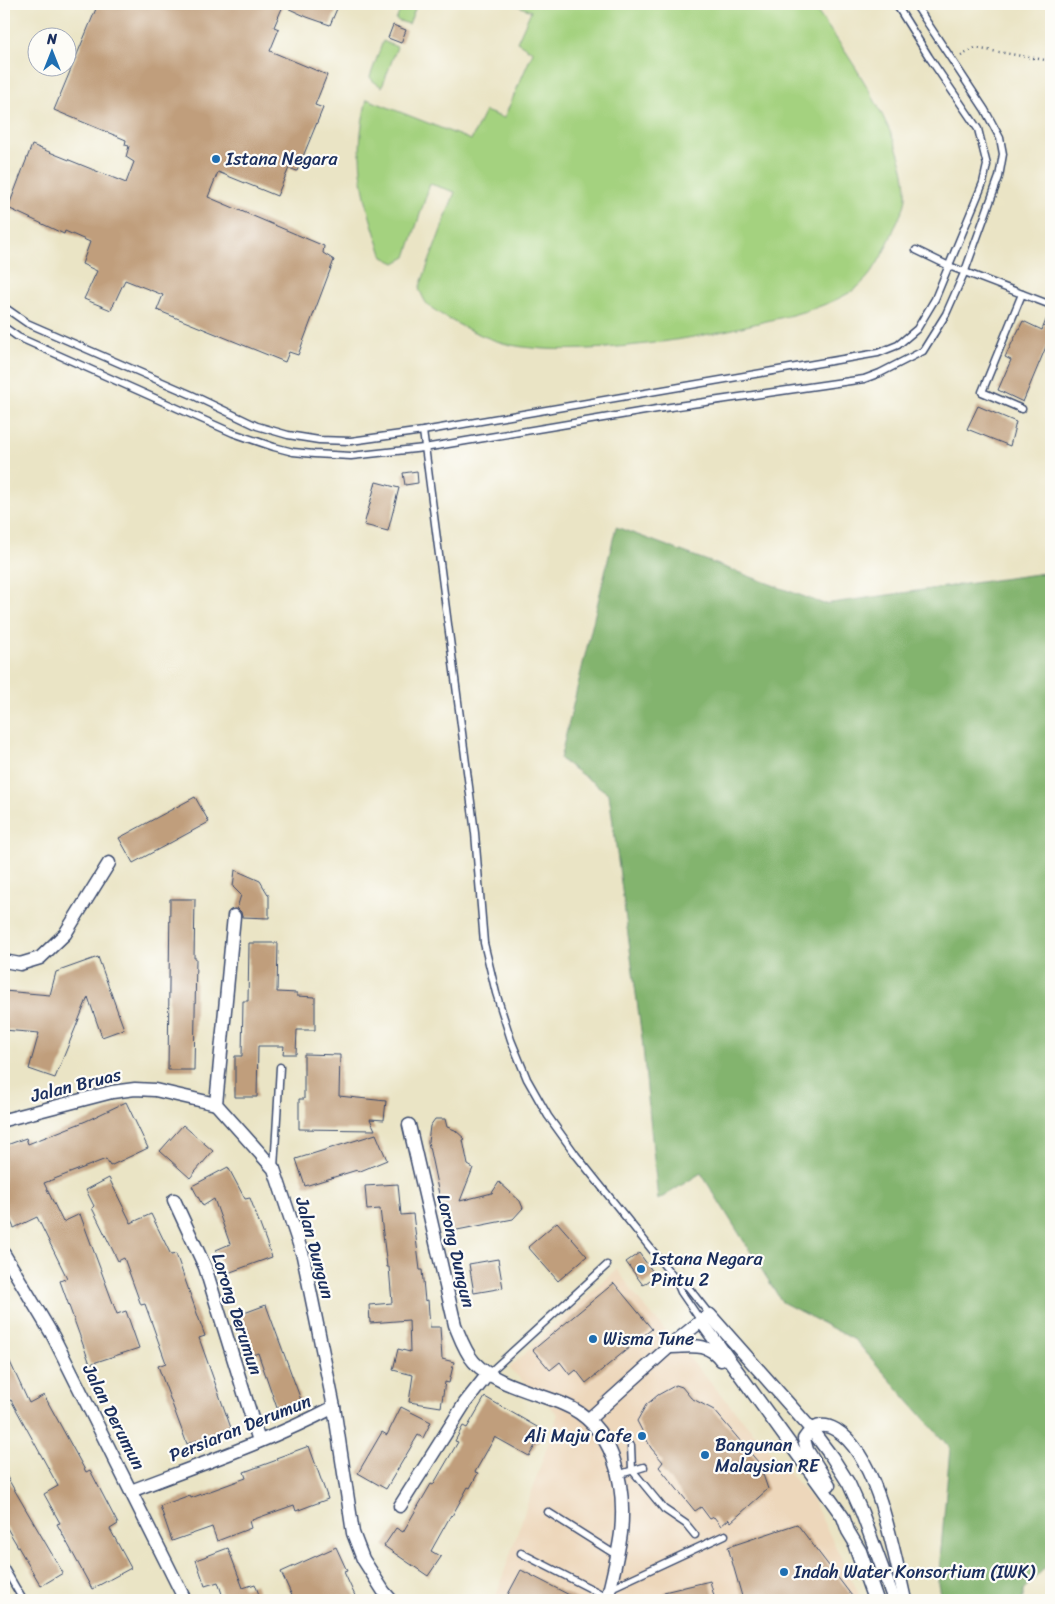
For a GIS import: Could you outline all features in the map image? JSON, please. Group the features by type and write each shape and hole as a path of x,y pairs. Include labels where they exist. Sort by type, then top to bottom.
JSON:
{"street":[{"path":"4,961 20,964 40,958 65,934 109,863"},
{"path":"216,1104 234,916"},
{"name":"Jalan Bruas","path":"4,1120 112,1092 135,1088 155,1090 216,1104"},
{"name":"Jalan Dungun","path":"216,1104 274,1169 303,1256 334,1407 353,1533 363,1559 391,1600"},
{"name":"Lorong Dungun","path":"409,1125 455,1325 465,1348 474,1362 488,1374 567,1405 580,1412 589,1419 606,1440 617,1475 621,1516 620,1534 608,1595"},
{"name":"Lorong Derumun","path":"174,1200 205,1267 259,1441"},
{"name":"Jalan Derumun","path":"4,1254 53,1336 184,1600"},
{"path":"589,1419 669,1347 706,1318"},
{"path":"706,1318 756,1398 843,1517"},
{"path":"706,1318 811,1429 832,1457 849,1484 862,1513 894,1600"},
{"path":"669,1347 704,1346 715,1351 745,1390 756,1398"},
{"path":"400,1506 465,1403 488,1374"},
{"name":"Persiaran Derumun","path":"131,1492 259,1441 309,1420 334,1407"},
{"path":"877,1600 860,1552 848,1531 828,1483 807,1450 804,1439 811,1429 822,1425 831,1427 850,1440 865,1463 884,1509 905,1600"}],"lane":[{"path":"4,307 27,323 192,395 257,426 288,435 319,440 351,441 423,431 878,353 898,345 917,329 949,266 983,183 987,165 978,129 896,4"},
{"path":"4,327 18,337 233,433 294,452 351,456 424,448 647,411 864,379 923,351 946,314 965,271 999,177 1003,154 1000,138 985,110 915,4"},
{"path":"916,250 949,266 1051,305"},
{"path":"1022,294 982,392 1022,409"},
{"path":"423,431 475,833 484,943 496,994 511,1040 527,1079 548,1116 576,1156 669,1272 676,1280 688,1287 706,1318"},
{"path":"274,1169 280,1067"},
{"path":"488,1374 607,1265"},
{"path":"676,1280 681,1292 706,1318"},
{"path":"631,1446 632,1470 664,1509 686,1524 695,1535"},
{"path":"617,1475 644,1467"},
{"path":"548,1512 616,1555"},
{"path":"848,1531 859,1569 871,1600"},
{"path":"521,1553 608,1595 726,1535"},
{"path":"4,1567 24,1600"}],"path":[{"path":"953,61 976,48 1051,61"}],"shaded area":[{"path":"617,1269 638,1299 813,1501 862,1600 504,1600 496,1596 558,1414 509,1368"}],"green space":[{"path":"403,4 417,4 409,24 396,20"},
{"path":"514,4 811,4 840,44 872,96 897,149 904,174 906,196 904,206 884,252 866,280 838,299 781,318 701,336 606,348 558,350 501,343 446,318 429,306 419,289 455,192 430,184 406,257 395,263 383,257 365,198 360,160 360,141 367,99 471,140 485,111 504,118 533,52 517,42 531,11"},
{"path":"383,41 397,47 382,87 370,77"},
{"path":"616,527 824,604 1051,572 1051,1562 1023,1590 1023,1600 941,1600 938,1583 950,1448 855,1340 782,1302 701,1173 658,1200 642,1038 609,794 560,759"}],"building":[{"name":"Istana Negara","path":"98,4 339,4 330,25 283,6 274,27 279,29 270,51 327,75 315,105 323,108 297,171 289,168 277,196 218,172 208,197 324,246 323,253 334,260 298,355 289,352 285,362 157,310 163,295 125,280 111,310 84,299 97,271 82,264 90,242 65,231 64,234 8,208 32,145 126,183 134,162 126,157 129,146 125,145 126,140 54,110 67,78 78,78 78,52"},
{"path":"393,25 406,30 401,43 388,38"},
{"path":"1050,310 1051,343 1048,342 1023,402 998,390 1011,360 1005,357 1023,321 1042,330"},
{"path":"978,406 1016,422 1010,446 967,429"},
{"path":"417,471 418,483 405,485 403,473"},
{"path":"376,482 399,488 388,531 364,525"},
{"path":"195,797 209,822 133,863 119,838"},
{"path":"235,870 260,881 269,896 269,918 242,917 241,912 237,908 241,895 233,887"},
{"path":"170,899 195,899 194,1070 168,1070"},
{"path":"249,943 278,943 277,992 297,993 297,996 315,997 315,1030 297,1030 296,1054 283,1054 284,1046 258,1046 257,1097 235,1097 235,1056 242,1056 243,1001 248,1001"},
{"path":"98,957 124,1029 102,1037 88,997 55,1078 29,1069 39,1033 4,1030 4,991 50,995 56,972"},
{"path":"304,1054 340,1055 339,1096 386,1101 384,1120 370,1119 375,1130 299,1129 299,1099 304,1099"},
{"path":"126,1102 148,1148 110,1166 106,1159 44,1183 63,1222 80,1214 117,1314 126,1311 139,1348 90,1364 60,1281 67,1278 37,1217 14,1228 4,1207 4,1146 26,1138 28,1144 86,1121"},
{"path":"435,1119 445,1119 447,1127 455,1130 465,1139 463,1140 468,1165 473,1168 460,1201 492,1193 499,1182 520,1201 523,1208 513,1219 447,1232 428,1142 430,1126"},
{"path":"183,1125 213,1151 190,1178 160,1151"},
{"path":"376,1134 387,1160 358,1172 357,1170 305,1186 296,1159"},
{"path":"228,1167 245,1199 250,1198 272,1257 225,1274 216,1250 230,1244 214,1199 203,1206 192,1186"},
{"path":"109,1178 131,1223 151,1214 171,1255 176,1254 205,1336 199,1338 231,1428 187,1444 158,1366 166,1363 145,1304 141,1305 124,1258 118,1261 92,1208 94,1206 86,1190"},
{"path":"398,1184 401,1215 413,1214 425,1301 428,1300 430,1327 440,1327 442,1359 454,1362 449,1383 445,1382 441,1407 409,1402 413,1375 393,1370 398,1349 410,1352 409,1320 370,1323 369,1305 392,1303 389,1267 387,1267 380,1209 367,1210 365,1186"},
{"path":"557,1222 587,1256 558,1281 528,1247"},
{"name":"Istana Negara Pintu 2","path":"639,1253 656,1276 643,1285 626,1262"},
{"path":"498,1259 503,1288 474,1293 469,1264"},
{"name":"Wisma Tune","path":"614,1283 652,1329 586,1383 576,1370 570,1375 560,1362 550,1370 533,1350"},
{"path":"266,1305 301,1400 277,1408 258,1353 250,1356 236,1316"},
{"path":"4,1349 29,1403 44,1395 86,1472 90,1470 118,1524 110,1529 131,1568 92,1589 57,1524 60,1523 44,1494 58,1486 11,1400 4,1403"},
{"name":"Bangunan Malaysian RE","path":"676,1385 682,1387 691,1398 714,1410 759,1463 768,1489 731,1522 729,1519 721,1526 714,1517 710,1519 701,1507 695,1511 659,1467 663,1462 651,1448 637,1421 646,1405 658,1395"},
{"path":"485,1397 544,1431 529,1456 495,1437 475,1472 478,1473 470,1488 468,1487 431,1551 441,1557 428,1576 384,1546 396,1528 403,1532 458,1442 455,1441 463,1426 467,1428"},
{"path":"401,1407 431,1422 423,1438 418,1435 386,1489 358,1473 382,1432 387,1435"},
{"path":"309,1446 328,1499 296,1511 294,1505 249,1521 251,1528 217,1541 212,1527 172,1541 160,1506 190,1495 191,1498 246,1478 244,1472"},
{"path":"4,1472 63,1573 41,1586 4,1523"},
{"name":"Indah Water Konsortium (IWK)","path":"797,1524 855,1600 743,1600 728,1547"},
{"path":"336,1547 347,1571 344,1572 357,1600 294,1600 281,1572"},
{"path":"228,1548 243,1588 255,1584 261,1600 224,1600 218,1582 205,1586 196,1560"},
{"path":"521,1570 579,1600 505,1600"},
{"path":"710,1581 715,1600 666,1600 664,1592"}],"place":[{"name":"Istana Negara","path":"216,159"},
{"name":"Istana Negara Pintu 2","path":"641,1269"},
{"name":"Wisma Tune","path":"593,1339"},
{"name":"Ali Maju Cafe","path":"642,1436"},
{"name":"Bangunan Malaysian RE","path":"705,1455"},
{"name":"Indah Water Konsortium (IWK)","path":"784,1572"}]}
